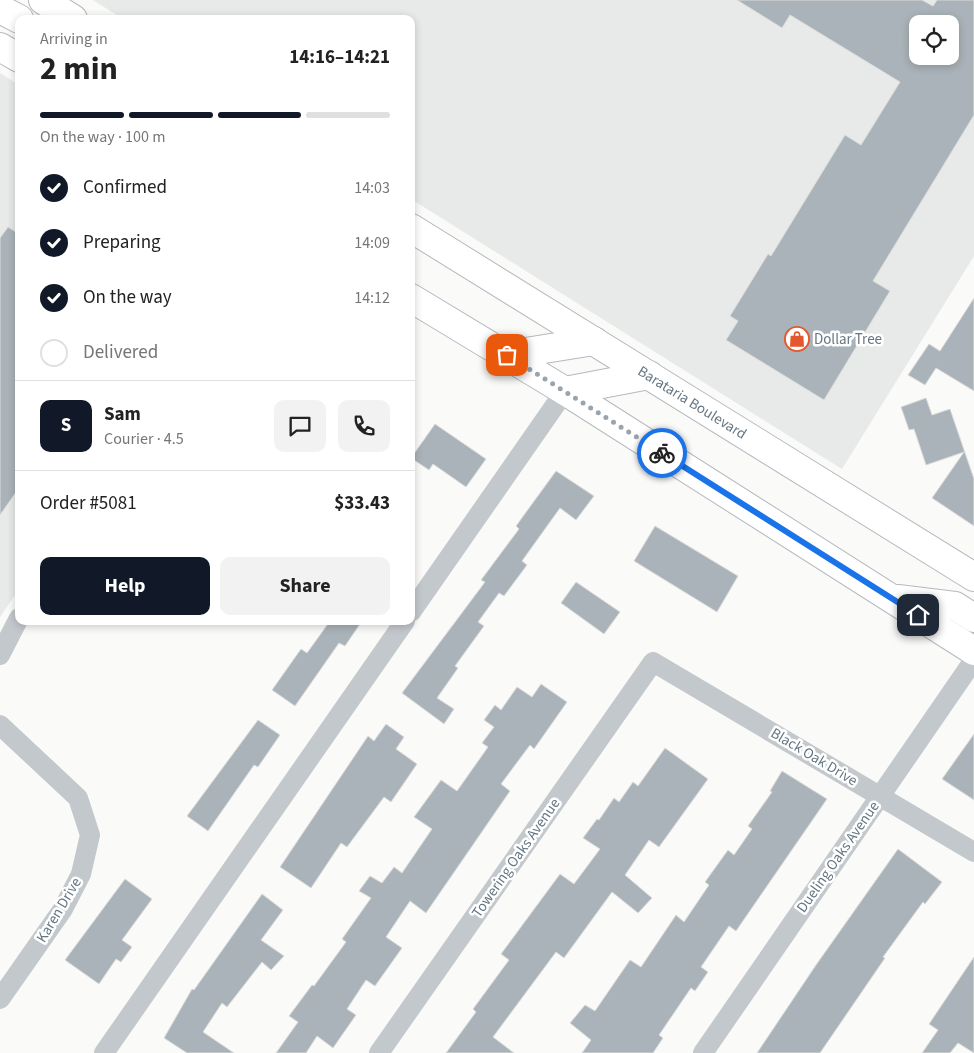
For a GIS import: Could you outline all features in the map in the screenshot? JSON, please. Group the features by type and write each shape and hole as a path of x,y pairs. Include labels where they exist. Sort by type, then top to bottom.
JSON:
{"main road":[{"path":"43,0 67,15"},
{"path":"0,9 15,17"},
{"path":"0,47 15,56"},
{"name":"Barataria Boulevard","path":"415,230 974,577"},
{"path":"415,300 565,390 974,651"},
{"path":"507,355 594,342"},
{"path":"565,390 649,375"},
{"path":"889,597 955,606 974,618"}],"street":[{"path":"415,606 565,390"},
{"path":"0,655 15,625"},
{"path":"104,1053 402,625"},
{"name":"Dueling Oaks Avenue","path":"703,1053 974,660"},
{"name":"Black Oak Drive","path":"653,662 974,852"},
{"name":"Towering Oaks Avenue","path":"379,1053 653,662"},
{"name":"Karen Drive","path":"0,725 78,798 90,835 81,874 63,909 0,1000"}],"shaded area":[{"path":"93,0 974,0 974,256 842,469 415,202 415,15 117,15"},
{"path":"0,73 15,82 15,595 0,617"}],"building":[{"path":"737,0 922,0 933,6 937,0 974,0 974,115 873,281 890,291 824,400 726,340 738,321 730,316 768,254 771,256 845,135 861,145 900,82 790,15 782,28"},
{"path":"8,227 15,231 15,494 0,515 0,238"},
{"path":"974,298 974,391 936,368 925,385 908,375 929,344 940,351"},
{"path":"926,398 932,415 950,409 974,479 974,526 932,498 964,452 926,465 914,429 909,430 901,407"},
{"path":"435,424 486,459 466,487 433,464 429,470 415,461 415,452"},
{"path":"556,471 594,496 576,520 560,508 522,561 527,565 504,596 499,593 478,622 484,626 455,666 458,668 437,698 454,709 444,724 402,693 485,582 481,580 519,529 516,526"},
{"path":"655,526 738,576 717,612 634,561"},
{"path":"576,582 620,612 604,634 561,603"},
{"path":"327,625 359,625 345,646 339,643 295,706 272,690 301,649 307,653"},
{"path":"541,684 567,702 534,749 530,745 501,784 510,791 426,913 410,901 386,937 402,948 375,986 366,980 347,1009 356,1015 333,1048 317,1036 306,1053 276,1053 298,1022 289,1016 346,942 342,939 371,898 359,891 370,876 382,883 394,867 402,873 432,829 414,817 441,780 457,791 488,747 482,743 494,727 484,720 495,705 501,710 517,687 532,697"},
{"path":"258,720 280,735 258,767 254,765 208,831 187,816"},
{"path":"386,724 404,737 396,749 417,764 391,802 384,797 347,847 341,843 311,888 280,867 368,736 374,741"},
{"path":"974,734 974,800 942,779"},
{"path":"665,748 708,779 659,847 649,840 625,875 652,898 638,913 612,892 564,958 556,952 493,1037 514,1053 446,1053 476,1012 473,1009 509,960 501,954 560,874 574,884 600,849 583,838 597,819 599,820 614,798 619,802 633,782 638,786"},
{"path":"782,771 827,799 736,931 729,926 701,967 708,972 695,991 691,988 659,1035 663,1038 653,1053 582,1053 591,1040 570,1023 585,1005 595,1011 630,960 641,967 676,915 684,922 709,885 705,882 728,850 734,855 752,829 748,826 772,792 770,791"},
{"path":"898,849 942,882 925,904 923,902 883,957 885,958 820,1053 757,1053 816,965"},
{"path":"125,879 152,899 122,940 132,947 121,962 116,959 99,984 65,960"},
{"path":"262,894 283,910 261,940 284,956 271,970 262,962 227,1007 222,1003 203,1032 234,1053 187,1053 164,1038 192,989 194,990"},
{"path":"974,957 974,1053 958,1043 950,1053 922,1053 938,1030 929,1024"}],"way so far":[{"path":"507,355 662,453"}],"place":[{"name":"Dollar Tree","path":"797,339"}],"route":[{"path":"662,453 918,615"}]}
